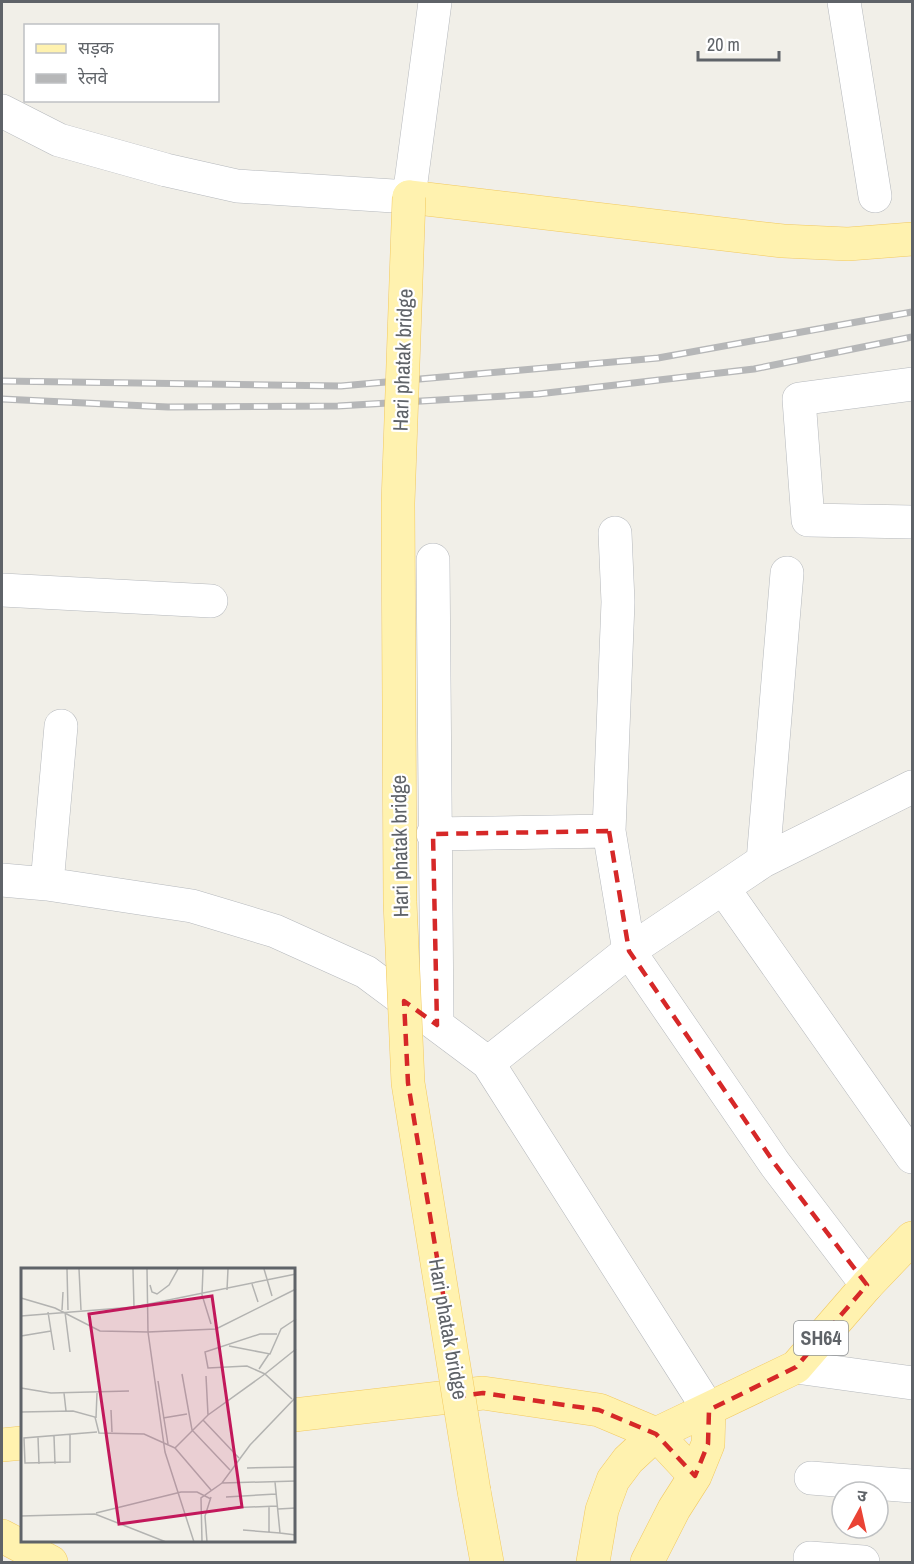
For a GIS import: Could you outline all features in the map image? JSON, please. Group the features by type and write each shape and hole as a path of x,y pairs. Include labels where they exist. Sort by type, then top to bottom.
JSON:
{"main road":[{"path":"410,197 783,241 848,244 912,238"},
{"name":"Hari phatak bridge","path":"410,197 398,503 400,902 407,1072 487,1563"},
{"name":"SH64","path":"593,1563 602,1510 613,1480 628,1460 656,1434 796,1367 867,1285 912,1238"},
{"path":"296,1415 483,1393 599,1410 656,1434 695,1476"},
{"path":"647,1563 674,1509 695,1476 708,1444 709,1410"},
{"path":"2,1445 21,1443"},
{"path":"2,1536 51,1563"}],"street":[{"path":"2,111 59,141 237,186 410,197 435,2"},
{"path":"844,2 875,196"},
{"path":"912,384 799,399 808,520 912,522"},
{"path":"615,533 618,602 609,831 628,951 774,1164 867,1285"},
{"path":"433,560 433,834 437,1025"},
{"path":"763,861 787,573"},
{"path":"2,590 211,601"},
{"path":"47,884 61,726"},
{"path":"488,1063 628,951 763,861 912,787"},
{"path":"433,834 609,831"},
{"path":"2,880 47,884 192,906 275,931 366,972 488,1063 709,1410"},
{"path":"723,888 912,1157"},
{"path":"796,1367 912,1383"},
{"path":"811,1478 912,1486"},
{"path":"810,1558 863,1563"}],"highlighted area":[{"path":"609,831 629,951 775,1164 867,1285 796,1367 709,1410 708,1444 695,1476 656,1434 599,1410 483,1393 460,1396 408,1083 404,1001 437,1025 433,834"}],"railway":[{"path":"2,381 341,386 658,358 912,312"},
{"path":"2,399 168,407 338,406 538,394 754,369 912,337"}]}
